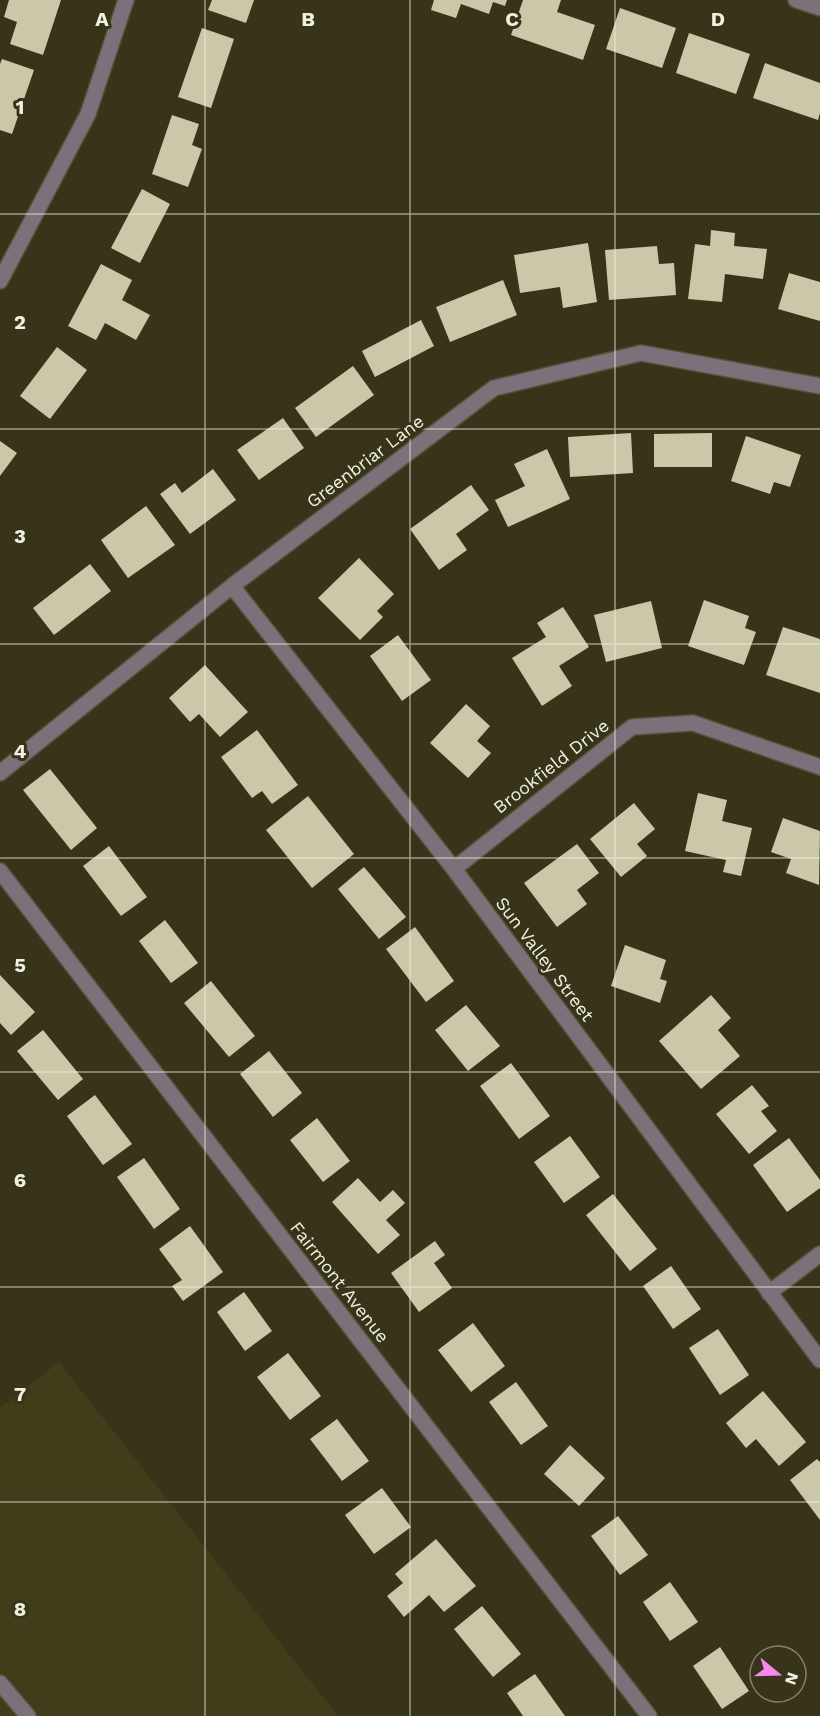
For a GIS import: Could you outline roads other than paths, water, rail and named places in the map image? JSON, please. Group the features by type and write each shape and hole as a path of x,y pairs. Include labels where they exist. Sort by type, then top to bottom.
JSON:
{"street":[{"path":"0,281 88,114 126,0"},
{"path":"796,0 820,8"},
{"name":"Greenbriar Lane","path":"0,773 232,586 494,388 641,353 820,386"},
{"name":"Sun Valley Street","path":"232,586 454,869 820,1360"},
{"name":"Brookfield Drive","path":"454,869 632,727 693,723 820,767"},
{"name":"Fairmont Avenue","path":"0,871 649,1716"},
{"path":"769,1293 820,1254"},
{"path":"0,1683 28,1716"}]}
